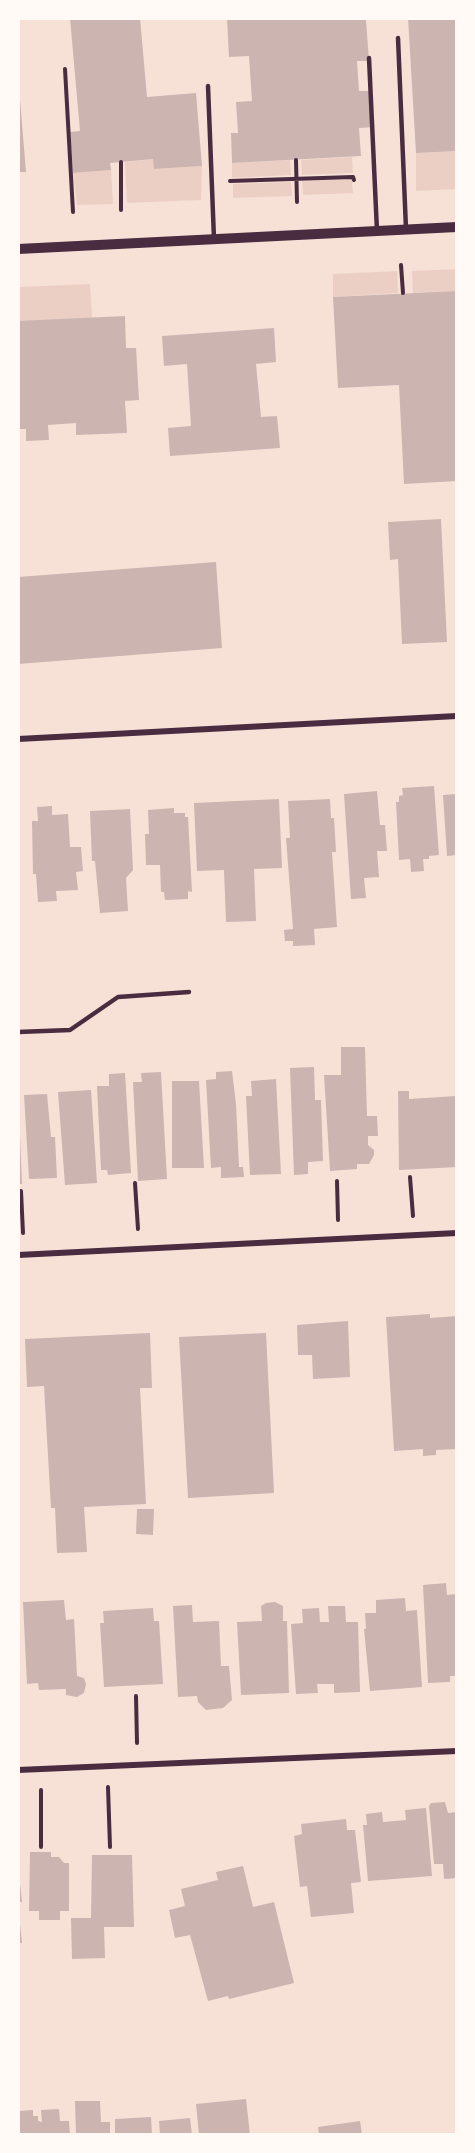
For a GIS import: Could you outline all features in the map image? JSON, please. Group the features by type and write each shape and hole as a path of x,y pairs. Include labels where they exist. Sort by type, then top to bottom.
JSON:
{"street":[{"path":"18,249 457,227"},
{"path":"18,739 457,716"},
{"path":"18,1255 457,1233"},
{"path":"18,1770 457,1751"}],"lane":[{"path":"398,38 406,229"},
{"path":"369,58 377,231"},
{"path":"207,86 214,239"},
{"path":"18,1032 70,1030 118,997 189,992"}],"path":[{"path":"65,69 73,212"},
{"path":"296,160 297,202"},
{"path":"121,162 121,210"},
{"path":"226,181 353,177 354,188"},
{"path":"401,265 403,293"},
{"path":"410,1177 413,1217"},
{"path":"337,1180 338,1220"},
{"path":"135,1183 138,1229"},
{"path":"21,1191 23,1233"},
{"path":"136,1696 137,1743"},
{"path":"108,1787 110,1847"},
{"path":"41,1790 41,1847"}],"shaded area":[{"path":"457,151 457,189 416,191 416,153"},
{"path":"352,157 353,173 302,175 301,160"},
{"path":"153,159 155,169 202,166 201,200 127,203 125,162"},
{"path":"290,160 291,175 232,178 232,163"},
{"path":"111,170 113,204 77,205 73,173"},
{"path":"352,179 353,193 303,195 302,181"},
{"path":"291,182 292,196 233,198 233,184"},
{"path":"457,269 457,291 413,293 412,271"},
{"path":"397,271 398,293 333,297 333,274"},
{"path":"90,284 92,318 18,341 18,287"}],"building":[{"path":"70,18 140,18 147,97 196,93 202,166 154,169 153,159 110,163 111,170 73,173 70,132 80,131"},
{"path":"227,18 366,20 369,61 357,61 359,91 371,91 374,127 359,128 361,156 232,163 231,133 238,133 236,102 252,101 249,56 229,57"},
{"path":"408,18 457,18 457,151 416,153"},
{"path":"18,75 26,172 18,172"},
{"path":"457,291 457,481 404,484 399,385 338,388 333,297"},
{"path":"125,316 126,348 136,348 139,400 125,401 127,433 76,435 76,423 48,425 49,440 26,441 26,429 18,429 18,321"},
{"path":"274,328 276,362 256,364 261,417 277,416 280,448 170,456 168,428 191,426 187,364 164,366 162,336"},
{"path":"441,519 447,642 402,644 398,559 390,560 388,522"},
{"path":"216,562 222,648 18,664 18,577"},
{"path":"434,786 439,855 423,859 424,871 411,872 410,859 399,860 396,802 399,802 399,796 403,795 402,788"},
{"path":"377,791 380,825 385,825 387,851 377,851 379,877 364,878 366,898 351,899 344,794"},
{"path":"457,794 457,855 447,856 443,795"},
{"path":"279,799 282,868 254,869 256,921 226,922 224,870 197,871 194,803"},
{"path":"330,799 331,818 334,818 336,852 332,852 337,927 314,929 315,945 293,946 293,941 285,941 284,930 293,929 286,838 290,838 288,801"},
{"path":"52,806 52,815 68,814 70,847 81,847 83,871 76,872 78,890 56,891 57,901 38,902 36,874 33,874 32,821 38,821 37,807"},
{"path":"174,808 174,813 185,813 185,817 188,817 192,892 188,891 188,899 165,900 164,892 161,892 160,865 146,865 145,834 149,834 148,810"},
{"path":"130,809 133,870 126,878 128,911 100,913 95,861 92,861 90,811"},
{"path":"341,1047 365,1047 367,1116 377,1116 378,1136 368,1136 368,1145 374,1150 369,1164 357,1164 357,1169 330,1171 324,1075 341,1075"},
{"path":"314,1067 315,1100 321,1100 323,1161 308,1162 308,1174 294,1175 290,1068"},
{"path":"232,1071 239,1167 243,1167 244,1177 221,1178 221,1167 211,1168 206,1080 216,1079 216,1072"},
{"path":"161,1072 167,1179 138,1181 133,1082 142,1082 141,1073"},
{"path":"125,1073 131,1173 108,1175 107,1170 101,1170 97,1086 109,1086 109,1074"},
{"path":"276,1079 281,1174 250,1175 246,1096 252,1096 251,1081"},
{"path":"172,1081 199,1081 204,1168 172,1168"},
{"path":"91,1090 97,1183 65,1185 58,1092"},
{"path":"398,1091 409,1091 409,1099 457,1096 457,1167 399,1170"},
{"path":"47,1094 51,1137 55,1137 57,1178 29,1179 24,1095"},
{"path":"20,1135 22,1184 18,1184 18,1136"},
{"path":"430,1314 430,1318 457,1316 457,1449 436,1450 436,1455 423,1456 423,1449 394,1451 386,1317"},
{"path":"348,1321 350,1377 313,1379 312,1355 298,1355 297,1325"},
{"path":"150,1333 152,1388 140,1388 146,1504 84,1507 87,1552 57,1553 55,1508 51,1508 44,1386 27,1387 25,1339"},
{"path":"266,1333 274,1493 188,1498 179,1337"},
{"path":"137,1509 154,1509 153,1535 136,1534"},
{"path":"446,1583 447,1595 457,1594 457,1676 450,1676 450,1682 428,1683 423,1585"},
{"path":"405,1598 406,1611 417,1610 422,1687 370,1691 364,1629 366,1629 365,1613 376,1613 376,1600"},
{"path":"64,1600 66,1620 74,1619 77,1676 84,1678 86,1684 84,1693 77,1697 66,1695 66,1689 39,1690 38,1683 27,1684 23,1602"},
{"path":"275,1602 283,1606 283,1621 287,1621 289,1693 241,1695 237,1622 262,1621 261,1606"},
{"path":"192,1605 193,1622 219,1621 221,1666 229,1666 232,1700 223,1708 206,1710 198,1702 197,1696 178,1697 173,1606"},
{"path":"328,1606 345,1606 346,1622 358,1622 360,1692 334,1693 334,1684 317,1684 318,1693 296,1694 291,1624 303,1623 302,1609 319,1608 320,1622 329,1622"},
{"path":"153,1608 154,1621 159,1621 163,1684 104,1687 100,1623 104,1623 103,1611"},
{"path":"445,1802 448,1813 457,1812 457,1878 444,1879 443,1864 434,1864 429,1806 431,1803"},
{"path":"426,1808 432,1876 368,1881 363,1825 367,1825 366,1814 382,1812 383,1822 406,1820 405,1810"},
{"path":"346,1819 347,1830 355,1830 361,1882 351,1883 354,1913 311,1917 307,1886 300,1887 294,1836 302,1834 301,1824"},
{"path":"30,1852 51,1852 51,1857 59,1857 64,1863 69,1863 69,1911 60,1911 60,1920 39,1920 39,1911 29,1911"},
{"path":"92,1855 132,1855 134,1927 104,1927 105,1958 72,1959 71,1918 91,1918"},
{"path":"18,1864 22,1902 18,1902"},
{"path":"243,1866 253,1907 274,1902 294,1983 229,1999 228,1996 208,2001 190,1935 175,1938 169,1910 185,1906 181,1889 218,1880 216,1872"},
{"path":"18,1905 22,1943 18,1943"},
{"path":"246,2099 250,2135 199,2135 196,2104"},
{"path":"75,2101 100,2101 101,2122 110,2122 110,2135 76,2135"},
{"path":"59,2109 60,2121 69,2121 70,2135 18,2135 18,2111 33,2110 33,2116 38,2116 38,2121 42,2122 41,2110"},
{"path":"151,2117 152,2135 115,2135 115,2119"},
{"path":"190,2118 192,2135 160,2135 159,2121"},
{"path":"360,2121 362,2135 319,2135 318,2127"}]}
